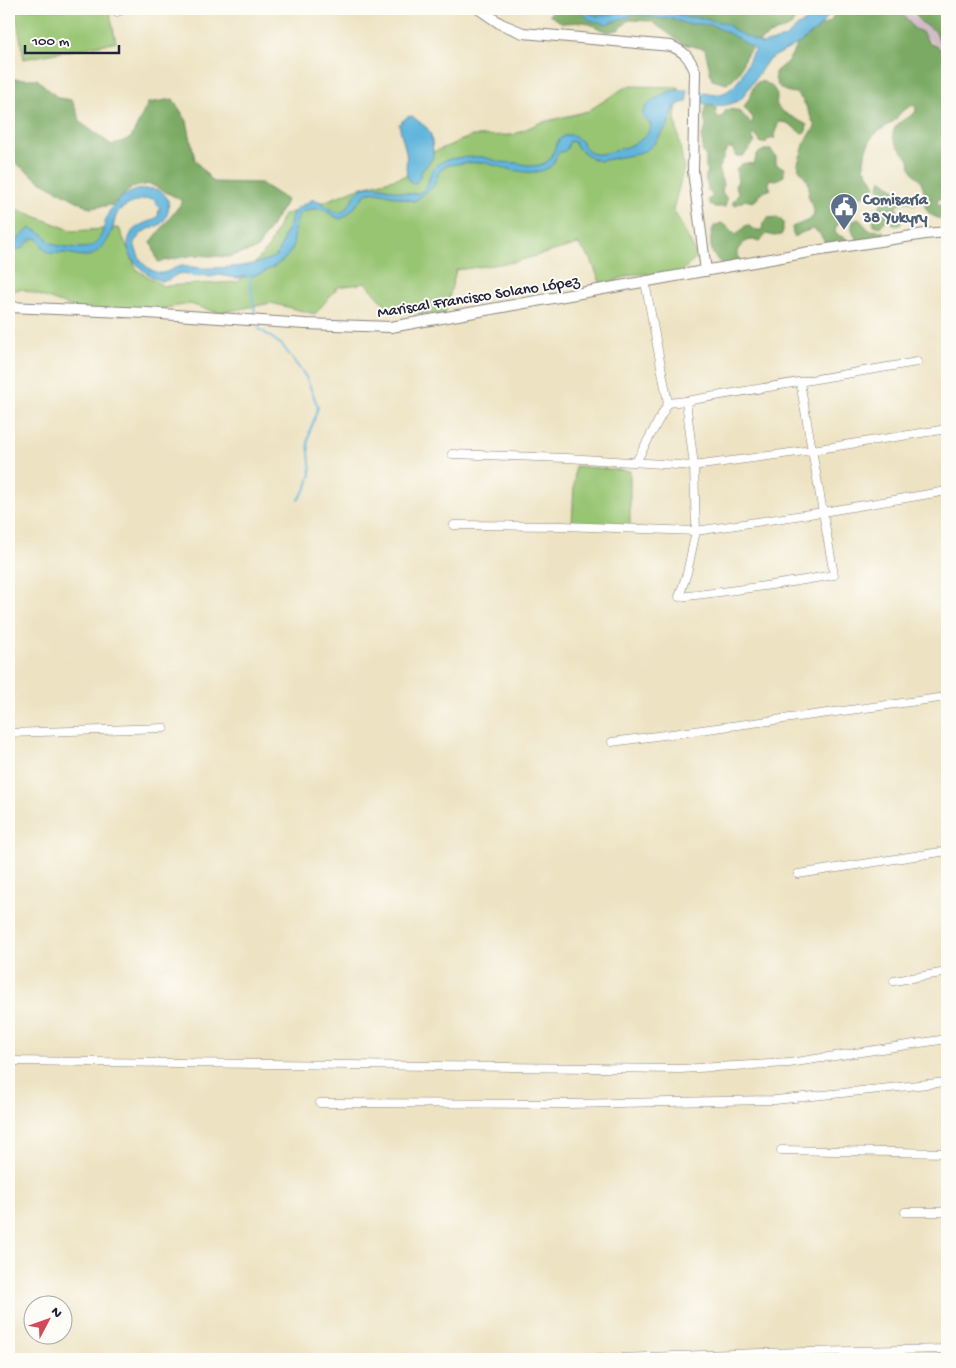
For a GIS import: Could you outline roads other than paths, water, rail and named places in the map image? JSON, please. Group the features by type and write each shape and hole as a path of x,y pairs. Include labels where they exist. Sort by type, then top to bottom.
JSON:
{"main road":[{"path":"480,9 501,24 523,33 671,46 682,50 690,59 695,71 693,115 694,170 706,272"},
{"name":"Mariscal Francisco Solano López","path":"9,306 305,324 391,327 824,250 947,232"}],"street":[{"path":"116,9 117,12 124,9"},
{"path":"636,462 668,403 645,282"},
{"path":"668,403 686,402 917,362"},
{"path":"686,402 694,466 696,531 687,573 679,597 756,588 834,575 800,382"},
{"path":"452,454 567,458 694,466 812,450 947,428"},
{"path":"454,525 563,526 696,531 947,491"},
{"path":"612,742 947,697"},
{"path":"9,733 164,728"},
{"path":"798,874 947,852"},
{"path":"894,981 947,972"},
{"path":"9,1061 680,1069 789,1063 947,1039"},
{"path":"320,1103 568,1104 775,1100 947,1082"},
{"path":"781,1150 947,1153"},
{"path":"905,1212 947,1212"},
{"path":"590,1359 947,1349"}],"water":[{"path":"578,9 585,9 597,16 631,9 663,11 687,18 697,17 727,24 737,32 762,44 786,37 822,9 839,9 827,17 818,29 801,42 768,60 742,98 732,103 712,105 701,103 700,92 718,95 733,87 738,82 755,49 712,25 686,24 672,18 663,19 636,14 606,24 590,20"},
{"path":"687,90 687,102 675,107 668,125 654,144 645,151 600,161 591,158 577,147 574,142 570,141 566,150 559,153 550,167 535,172 518,171 485,163 450,165 439,172 432,188 414,201 379,192 370,192 364,196 350,213 341,219 319,209 300,213 296,223 293,248 285,259 262,273 251,276 236,278 203,275 195,277 183,273 162,281 155,279 143,270 131,256 128,244 129,238 135,229 158,216 160,208 150,198 120,210 105,244 92,255 82,256 48,252 38,239 34,238 21,248 9,248 9,240 17,240 30,228 58,246 81,248 94,245 100,237 109,212 119,200 133,191 152,189 158,190 165,195 169,207 162,223 141,234 134,242 139,256 147,267 162,273 181,266 213,268 250,265 276,256 290,225 292,215 297,208 314,199 340,213 348,207 356,194 364,187 375,186 403,193 416,194 426,188 435,167 442,162 453,159 485,157 497,161 530,166 539,165 549,159 559,140 568,135 579,139 594,154 621,149 641,140 649,131 651,125 643,116 643,112 648,104 671,91"},
{"path":"412,116 427,128 431,135 433,150 433,158 421,172 416,183 411,183 406,172 406,152 399,124 407,117"}],"waterway":[{"path":"249,275 255,312"},
{"path":"258,328 282,345 306,377 318,407 308,442 311,474 307,487 298,500"}],"place":[{"name":"Comisaría 38 Yukyry","path":"844,231"}]}
